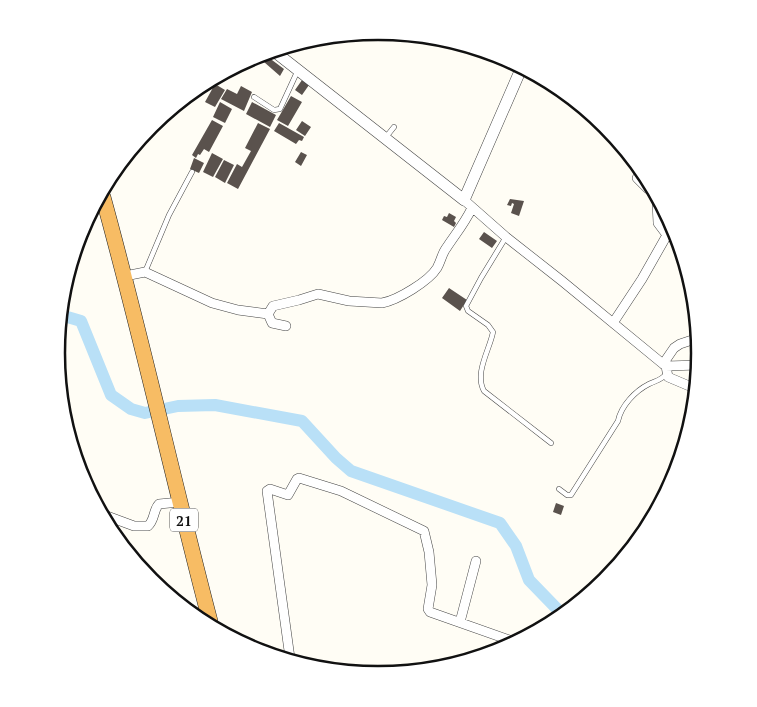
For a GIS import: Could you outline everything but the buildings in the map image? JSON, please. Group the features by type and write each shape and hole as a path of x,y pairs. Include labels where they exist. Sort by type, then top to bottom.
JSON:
{"highway":[{"name":"21","path":"104,202 161,418 209,617"}],"street":[{"path":"281,56 386,137 613,323 665,368 670,378 690,386"},
{"path":"268,314 274,306 318,294 349,301 388,302 410,291 432,275 437,269 444,251 462,228 468,204 519,73"},
{"path":"637,178 641,182"},
{"path":"613,323 642,279 667,235 658,223 657,210"},
{"path":"124,276 145,272 212,303 238,310 268,314"},
{"path":"268,314 272,323 286,326"},
{"path":"665,368 674,348 691,340"},
{"path":"665,368 691,365"},
{"path":"289,654 267,491 270,489 288,495 299,478 341,491 424,531 429,552 432,585 428,609 507,639"},
{"path":"112,518 134,526 148,526 151,524 155,511 160,504 180,502"},
{"path":"460,622 476,561"}],"lane":[{"path":"254,97 274,110 280,109 298,68"},
{"path":"386,137 394,127"},
{"path":"145,272 169,215 192,172"},
{"path":"506,237 466,306 468,311 488,325 493,332 481,376 481,386 484,391 551,443"},
{"path":"559,489 567,495 571,495 618,421 620,412 644,387 663,378 665,368"}],"waterway":[{"path":"68,317 81,321 111,395 131,409 145,413 178,406 215,405 302,421 336,458 351,471 500,523 516,546 529,580 558,610"}]}
